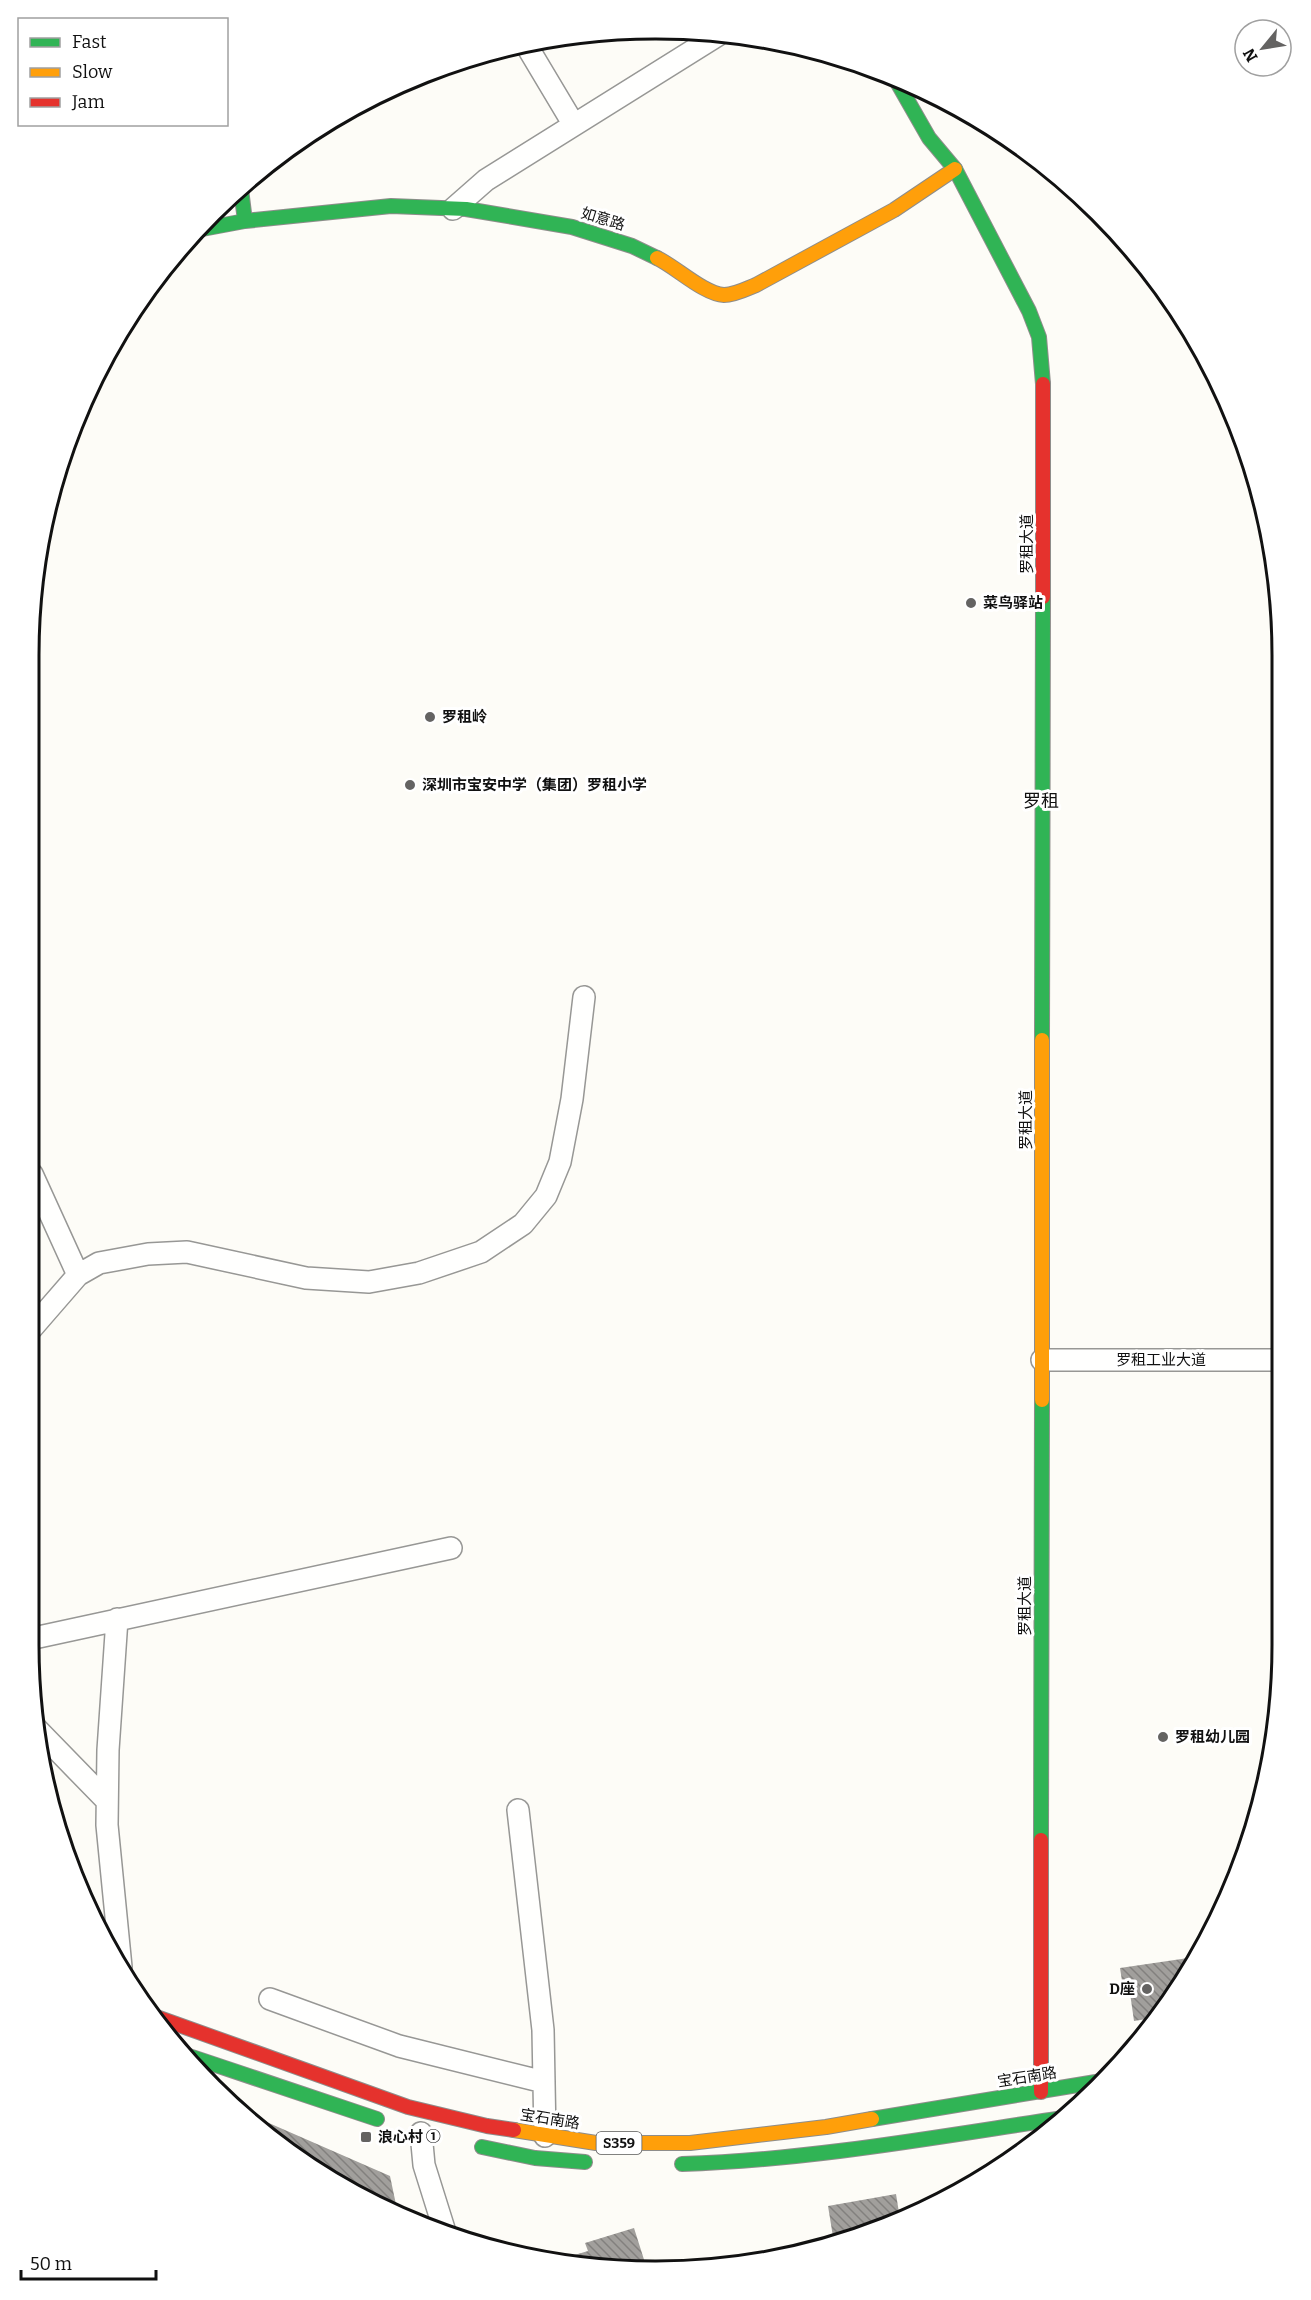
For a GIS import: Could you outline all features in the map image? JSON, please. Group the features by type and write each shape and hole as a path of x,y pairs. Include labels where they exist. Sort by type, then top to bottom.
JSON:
{"street":[{"path":"453,208 486,180 708,41"},
{"path":"530,52 574,125"},
{"path":"902,91 929,138 955,169"},
{"path":"947,139 955,169"},
{"name":"如意路","path":"213,227 245,221 391,206 453,208 573,227 632,246 671,265 709,291 723,295 737,293 756,285 843,239 894,210 955,169"},
{"name":"罗租大道","path":"955,169 1029,311 1039,337 1043,377 1041,2092"},
{"path":"242,199 245,221"},
{"path":"39,1320 78,1275 99,1263 148,1254 187,1252 306,1278 369,1281 419,1273 480,1252 523,1224 546,1196 560,1162 572,1099 584,997"},
{"path":"39,1189 78,1275"},
{"name":"罗租工业大道","path":"1042,1360 1272,1360"},
{"path":"39,1637 451,1548"},
{"path":"117,1619 108,1750 107,1825 119,1947"},
{"path":"46,1739 107,1801"},
{"path":"518,1810 543,2030 544,2136"},
{"path":"270,1999 399,2046 544,2082"},
{"name":"宝石南路","path":"166,2021 408,2107 448,2118 596,2143 690,2143 826,2127 1087,2084"},
{"path":"201,2060 388,2123"},
{"path":"670,2164 739,2162 828,2153 1047,2120"},
{"path":"423,2134 424,2165 441,2222"},
{"name":"S359","path":"469,2145 535,2158 603,2163"}],"building":[{"name":"D座","path":"1186,1958 1146,2019 1134,2021 1130,1993 1124,1994 1120,1968"},
{"path":"265,2121 390,2176 396,2203 347,2178 313,2157"},
{"path":"896,2194 899,2210 833,2235 828,2206"},
{"path":"634,2228 644,2261 573,2256 588,2251 585,2243"}],"traffic: fast":[{"path":"902,91 929,138 955,169 1029,311 1039,337 1043,384"},
{"path":"242,199 245,221"},
{"path":"213,227 245,221 391,206 466,209 572,227 632,246 657,258"},
{"path":"1042,1040 1043,597"},
{"path":"1041,1840 1042,1400"},
{"path":"201,2060 377,2119"},
{"path":"872,2119 1087,2083"},
{"path":"682,2164 825,2153 1047,2120"},
{"path":"482,2147 535,2158 585,2162"}],"traffic: slow":[{"path":"657,258 708,290 724,295 736,293 756,285 894,210 955,169"},
{"path":"1042,1040 1042,1400"},
{"path":"514,2130 596,2143 690,2143 826,2127 872,2119"}],"traffic: jam":[{"path":"1043,384 1043,597"},
{"path":"1041,1840 1041,2092"},
{"path":"166,2021 408,2107 487,2126 514,2130"}],"place":[{"name":"菜鸟驿站","path":"971,603"},
{"name":"罗租岭","path":"430,717"},
{"name":"深圳市宝安中学（集团）罗租小学","path":"410,785"},
{"name":"罗租幼儿园","path":"1163,1737"},
{"name":"D座","path":"1147,1989"},
{"name":"浪心村 ①","path":"366,2137"}],"district":[{"name":"罗租","path":"1041,801"}]}
